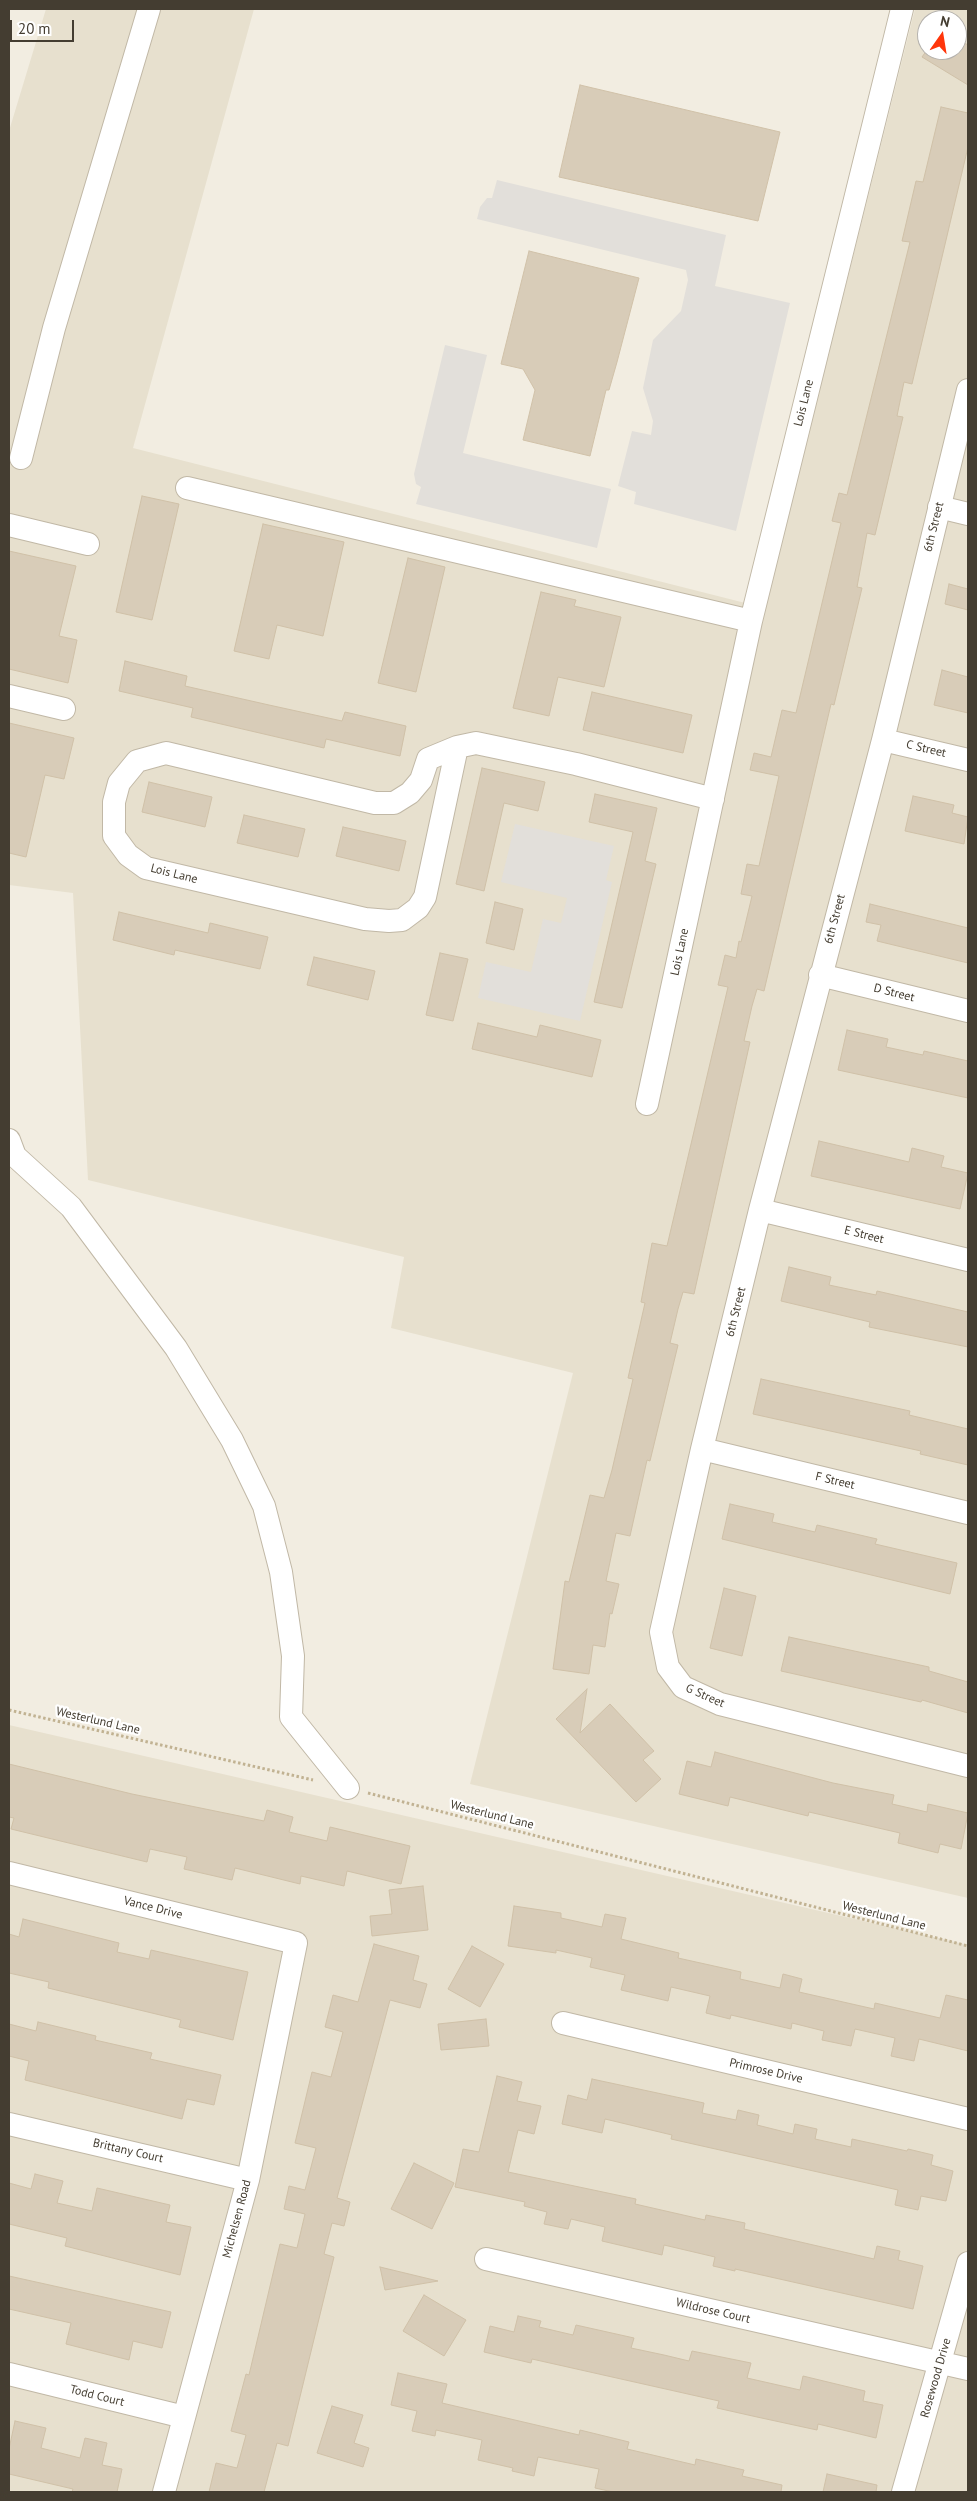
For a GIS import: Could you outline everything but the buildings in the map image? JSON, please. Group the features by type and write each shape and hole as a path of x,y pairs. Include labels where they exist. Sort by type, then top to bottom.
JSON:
{"street":[{"path":"21,458 54,328 149,9"},
{"name":"Lois Lane","path":"647,1104 750,621 902,9"},
{"name":"6th Street","path":"702,1449 760,1210 883,740 968,390"},
{"path":"187,488 750,621"},
{"path":"939,507 968,514"},
{"path":"9,525 88,544"},
{"path":"9,696 64,709"},
{"name":"C Street","path":"883,740 968,760"},
{"name":"Lois Lane","path":"457,747 425,897 418,908 402,920 389,922 365,919 146,868 128,855 114,836 114,802 119,783 138,760 166,753 375,803 394,803 410,793 421,780 428,759 457,747 476,743 576,764 713,799"},
{"name":"D Street","path":"820,975 968,1011"},
{"path":"9,1140 15,1156 71,1207 176,1348 232,1440 264,1506 281,1572 292,1656 291,1718 348,1788"},
{"name":"E Street","path":"760,1210 968,1260"},
{"name":"F Street","path":"702,1449 968,1513"},
{"name":"G Street","path":"702,1449 661,1632 668,1667 683,1687 720,1704 968,1766"},
{"name":"Vance Drive","path":"9,1873 296,1943"},
{"name":"Michelsen Road","path":"164,2492 248,2180 296,1943"},
{"name":"Primrose Drive","path":"563,2023 968,2119"},
{"name":"Brittany Court","path":"9,2124 248,2180"},
{"name":"Wildrose Court","path":"486,2259 968,2369"},
{"name":"Rosewood Drive","path":"903,2492 968,2263"},
{"name":"Todd Court","path":"9,2374 184,2417"}],"path":[{"name":"Westerlund Lane","path":"9,1710 348,1788 968,1946"}],"shaded area":[{"path":"46,9 254,9 133,448 765,608 915,9 968,9 968,1898 470,1784 573,1373 391,1328 404,1257 88,1180 73,893 9,885 9,131"},
{"path":"497,180 726,235 715,286 790,303 736,531 634,504 636,492 618,486 632,431 651,435 653,421 643,388 653,340 681,311 688,280 686,270 477,219 480,207 487,198 492,198"},
{"path":"445,345 487,355 463,453 611,489 597,548 416,504 421,487 416,484 414,474"},
{"path":"515,824 614,846 606,880 612,882 580,1021 478,998 486,962 531,972 543,919 561,923 567,898 501,882"},
{"path":"9,1725 968,1945 968,2492 9,2492"}]}
